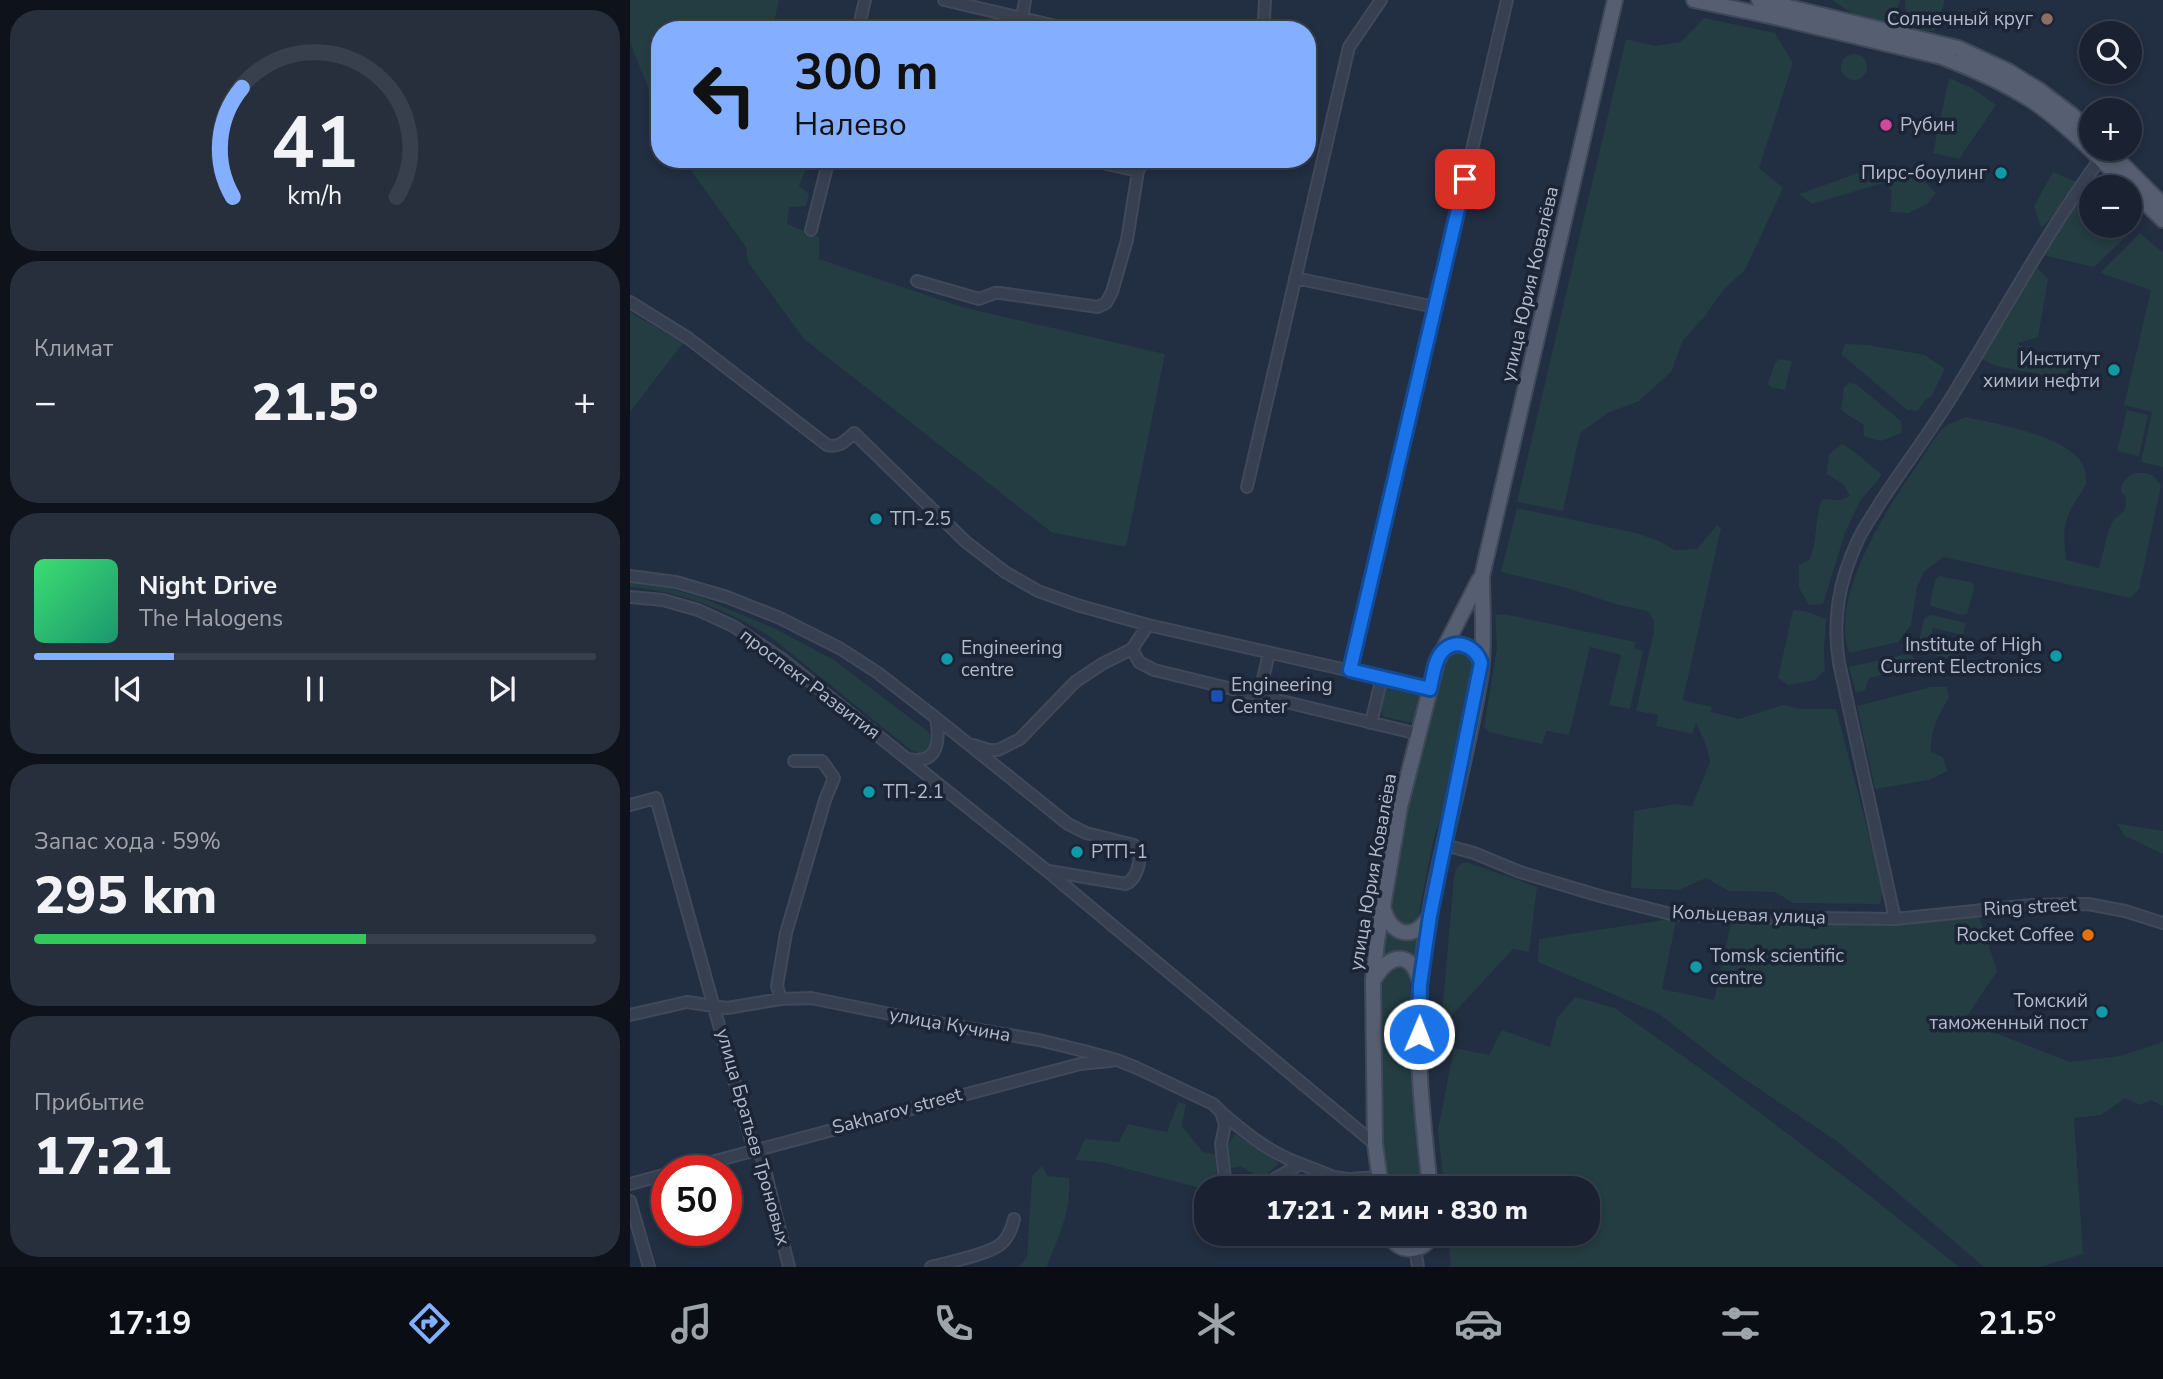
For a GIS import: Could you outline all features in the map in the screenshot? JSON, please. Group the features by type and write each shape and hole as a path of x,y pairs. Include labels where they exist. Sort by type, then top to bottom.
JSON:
{"main road":[{"name":"улица Юрия Ковалёва","path":"1429,1176 1422,1106 1420,985 1430,916 1481,669 1482,576 1615,0"},
{"path":"1694,0 1781,11 1944,50 2008,71 2050,98 2079,122"},
{"path":"1759,0 1781,11"},
{"path":"1944,50 2032,101 2079,136"},
{"path":"2110,161 2121,175"},
{"path":"2111,161 2161,211"},
{"path":"2142,196 2161,211"},
{"name":"улица Юрия Ковалёва","path":"1379,1176 1376,1144 1373,981 1377,941 1400,807 1440,654 1482,576"},
{"path":"1440,654 1457,644 1470,647 1479,656 1481,669"},
{"path":"1383,907 1391,925 1402,932 1420,929 1430,916"},
{"path":"1373,981 1386,963 1400,959 1414,968 1420,985"},
{"path":"1399,1246 1406,1249 1424,1246"}],"street":[{"path":"860,21 865,0"},
{"path":"944,0 1035,21"},
{"path":"1022,18 1025,0"},
{"path":"1264,21 1265,0"},
{"path":"1247,487 1349,47 1381,0"},
{"path":"1350,670 1507,0"},
{"path":"1895,919 1835,639 1836,606 1844,575 1858,538 1953,395 2044,245 2099,161"},
{"path":"811,230 826,168"},
{"path":"1125,168 1138,171"},
{"path":"916,281 979,299 1000,293 1098,307 1106,303 1112,292 1127,240 1140,168"},
{"path":"1295,278 1435,307"},
{"path":"630,302 688,338 827,445 834,447 842,444 855,433 966,542 1005,572 1038,591 1148,625 1430,689"},
{"name":"проспект Развития","path":"630,576 676,582 727,597 780,618 841,649 878,673 1068,824 1086,833 1134,845 1140,852 1135,876 1126,884 1046,870"},
{"name":"проспект Развития","path":"630,597 663,600 698,610 733,626 810,680 1046,870 1376,1144"},
{"path":"964,741 989,750 1010,746 1029,731 1075,682 1132,649 1148,625"},
{"path":"1132,649 1139,662 1154,670 1418,734"},
{"path":"1259,696 1269,653"},
{"path":"1371,723 1382,677"},
{"path":"906,758 917,760 935,751 939,738 936,718"},
{"path":"781,999 777,986 786,933 834,778 822,761 794,761"},
{"name":"улица Братьев Троновых","path":"630,805 656,798 751,1141 762,1158 789,1267"},
{"name":"Кольцевая улица","path":"1445,845 1588,893 1671,914 1895,919"},
{"name":"Ring street","path":"1895,919 2032,905 2088,904 2163,923"},
{"name":"улица Кучина","path":"630,1015 687,1002 727,1007 781,999 811,998 1084,1051 1117,1060 1213,1104 1254,1140 1283,1158 1331,1176"},
{"path":"1080,1064 1087,1058 1084,1051"},
{"name":"Sakharov street","path":"735,1155 1080,1064 1117,1060"},
{"path":"1220,1112 1225,1125 1222,1144 1225,1176"},
{"path":"1279,1176 1301,1164"},
{"path":"630,1184 651,1178"},
{"path":"630,1201 649,1267"},
{"path":"931,1267 991,1249 1002,1243 1009,1235 1014,1219"},
{"path":"1415,1249 1418,1267"}],"green space":[{"path":"630,0 779,0 774,21 651,21 651,95 630,42"},
{"path":"1832,0 1900,0 1895,18 1884,21 1853,14"},
{"path":"1905,0 1945,0 1935,30 1923,30 1906,19"},
{"path":"1704,18 1775,33 1793,63 1759,168 1783,188 1745,270 1724,289 1705,316 1683,340 1671,372 1639,401 1608,413 1580,433 1563,511 1517,502 1626,39 1655,46 1681,42"},
{"path":"1854,54 1863,58 1867,67 1863,76 1854,80 1845,76 1841,67 1845,58"},
{"path":"1949,78 1972,88 1996,105 1959,159 1933,153"},
{"path":"689,168 806,168 799,186 809,194 806,206 789,207 787,224 819,237 819,259 962,307 1165,354 1126,547 1051,532 804,339 748,262 746,247"},
{"path":"1893,172 1920,177 1936,193 1928,203 1909,213 1890,212 1892,191 1883,183 1812,204 1799,194 1858,173"},
{"path":"2053,172 2077,182 2070,195 2064,196 2058,214 2041,227 2034,206"},
{"path":"2079,200 2079,238 2124,238 2094,267 2042,255"},
{"path":"2142,235 2163,253 2163,467 2141,462 2152,412 2124,405 2151,290 2100,273 2135,238 2142,238"},
{"path":"2037,268 2048,279 2038,337 2017,343 2030,353 2071,369 2058,378 1996,366 1980,358"},
{"path":"630,312 683,343 630,412"},
{"path":"1845,344 1868,345 1925,355 1945,369 1931,397 1925,400 1918,411 1907,410 1841,354"},
{"path":"1780,359 1792,361 1785,390 1768,384 1775,362"},
{"path":"1849,383 1856,384 1901,421 1901,433 1881,441 1864,436 1863,424 1841,409 1844,387"},
{"path":"2127,410 2148,415 2139,456 2117,451"},
{"path":"1966,417 2032,433 2065,448 2077,457 2085,470 2086,485 2067,520 2064,536 2066,560 2099,568 2111,525 2125,508 2126,497 2121,492 2124,481 2137,473 2153,476 2161,486 2139,589 2131,598 1943,557 1924,572 1917,587 1911,625 1898,642 1849,653 1845,630 1847,605 1865,552 1935,437 1946,426"},
{"path":"1842,444 1882,475 1860,501 1845,533 1823,604 1809,605 1799,588 1799,565 1810,559 1822,499 1840,500 1850,496 1843,484 1827,474 1829,454"},
{"path":"1517,508 1636,533 1675,550 1697,549 1717,525 1721,528 1683,700 1712,707 1711,712 1739,719 1783,705 1801,709 1836,709 1883,888 1880,904 1793,903 1775,892 1729,891 1706,878 1679,890 1631,888 1634,811 1676,804 1692,806 1710,761 1705,742 1696,723 1692,734 1656,726 1658,715 1636,711 1654,631 1654,620 1648,611 1501,572"},
{"path":"1939,576 1973,584 1974,590 1967,614 1961,615 1931,606 1935,580"},
{"path":"630,583 672,589 702,598 776,629 834,660 931,734 929,749 920,753 912,751 756,628 704,604 668,593 630,587"},
{"path":"1793,610 1805,611 1826,619 1825,670 1815,680 1789,685 1778,678"},
{"path":"1504,614 1635,642 1634,648 1643,651 1630,709 1609,705 1621,655 1590,647 1569,735 1547,731 1542,744 1489,732 1484,726 1497,648 1495,615"},
{"path":"1932,615 1966,623 1963,635 1933,628 1928,648 1975,660 1974,665 1919,651 1924,619"},
{"path":"1458,651 1471,657 1475,667 1472,692 1447,798 1433,841 1418,918 1407,926 1398,924 1391,908 1410,796 1437,681 1448,654"},
{"path":"1912,653 1915,664 1911,668 1869,678 1865,690 1856,693 1849,667"},
{"path":"1391,682 1421,692 1413,723 1384,717 1380,705 1382,693 1385,685"},
{"path":"1931,687 1947,687 1949,698 1936,724 1931,752 1943,757 1947,771 1929,780 1875,789 1857,706"},
{"path":"2116,823 2163,831 2163,854 2125,836"},
{"path":"1462,863 1469,863 1537,887 1529,952 1513,949 1441,1027 1454,876 1457,867"},
{"path":"1979,915 1997,971 1964,1021 2070,1062 2120,1056 2163,1042 2163,1106 2151,1100 2140,1105 2125,1098 2101,1115 2074,1118 2083,1254 2040,1267 1984,1267 1838,1142 1731,1070 1659,1014 1538,962 1539,939 1670,919 1676,922 1662,989 1714,1000 1731,923 1896,925"},
{"path":"1384,929 1398,937 1420,937 1417,958 1394,953 1380,958"},
{"path":"1398,966 1406,969 1410,977 1410,1061 1415,1086 1423,1176 1387,1176 1379,1083 1382,978 1386,970"},
{"path":"1575,997 1615,1008 1715,1079 1959,1267 1451,1267 1449,1246 1600,1246 1600,1176 1443,1176 1438,1130 1454,1048 1489,1055 1502,1030 1550,1047 1557,1018"},
{"path":"1178,1102 1186,1104 1182,1126 1203,1152 1218,1155 1217,1176 1194,1176 1194,1186 1101,1162 1075,1160 1085,1139 1119,1142 1128,1124 1167,1132"},
{"path":"1235,1134 1279,1163 1261,1176 1241,1166 1229,1169 1228,1145"},
{"path":"1042,1166 1048,1176 1069,1178 1066,1213 1047,1267 1019,1267 1027,1257 1032,1176"}],"place":[{"name":"Солнечный круг","path":"2047,19"},
{"name":"Рубин","path":"1886,125"},
{"name":"Пирс-боулинг","path":"2001,173"},
{"name":"Институт химии нефти","path":"2114,370"},
{"name":"ТП-2.5","path":"876,519"},
{"name":"Institute of High Current Electronics","path":"2056,656"},
{"name":"Engineering centre","path":"947,659"},
{"name":"Engineering Center","path":"1217,696"},
{"name":"ТП-2.1","path":"869,792"},
{"name":"РТП-1","path":"1077,852"},
{"name":"Rocket Coffee","path":"2088,935"},
{"name":"Tomsk scientific centre","path":"1696,967"},
{"name":"Томский таможенный пост","path":"2102,1012"}],"route":[{"path":"1419,1034 1420,985 1430,916 1481,663 1479,656 1470,647 1457,644 1445,649 1440,654 1430,689 1350,670 1465,179"}]}
